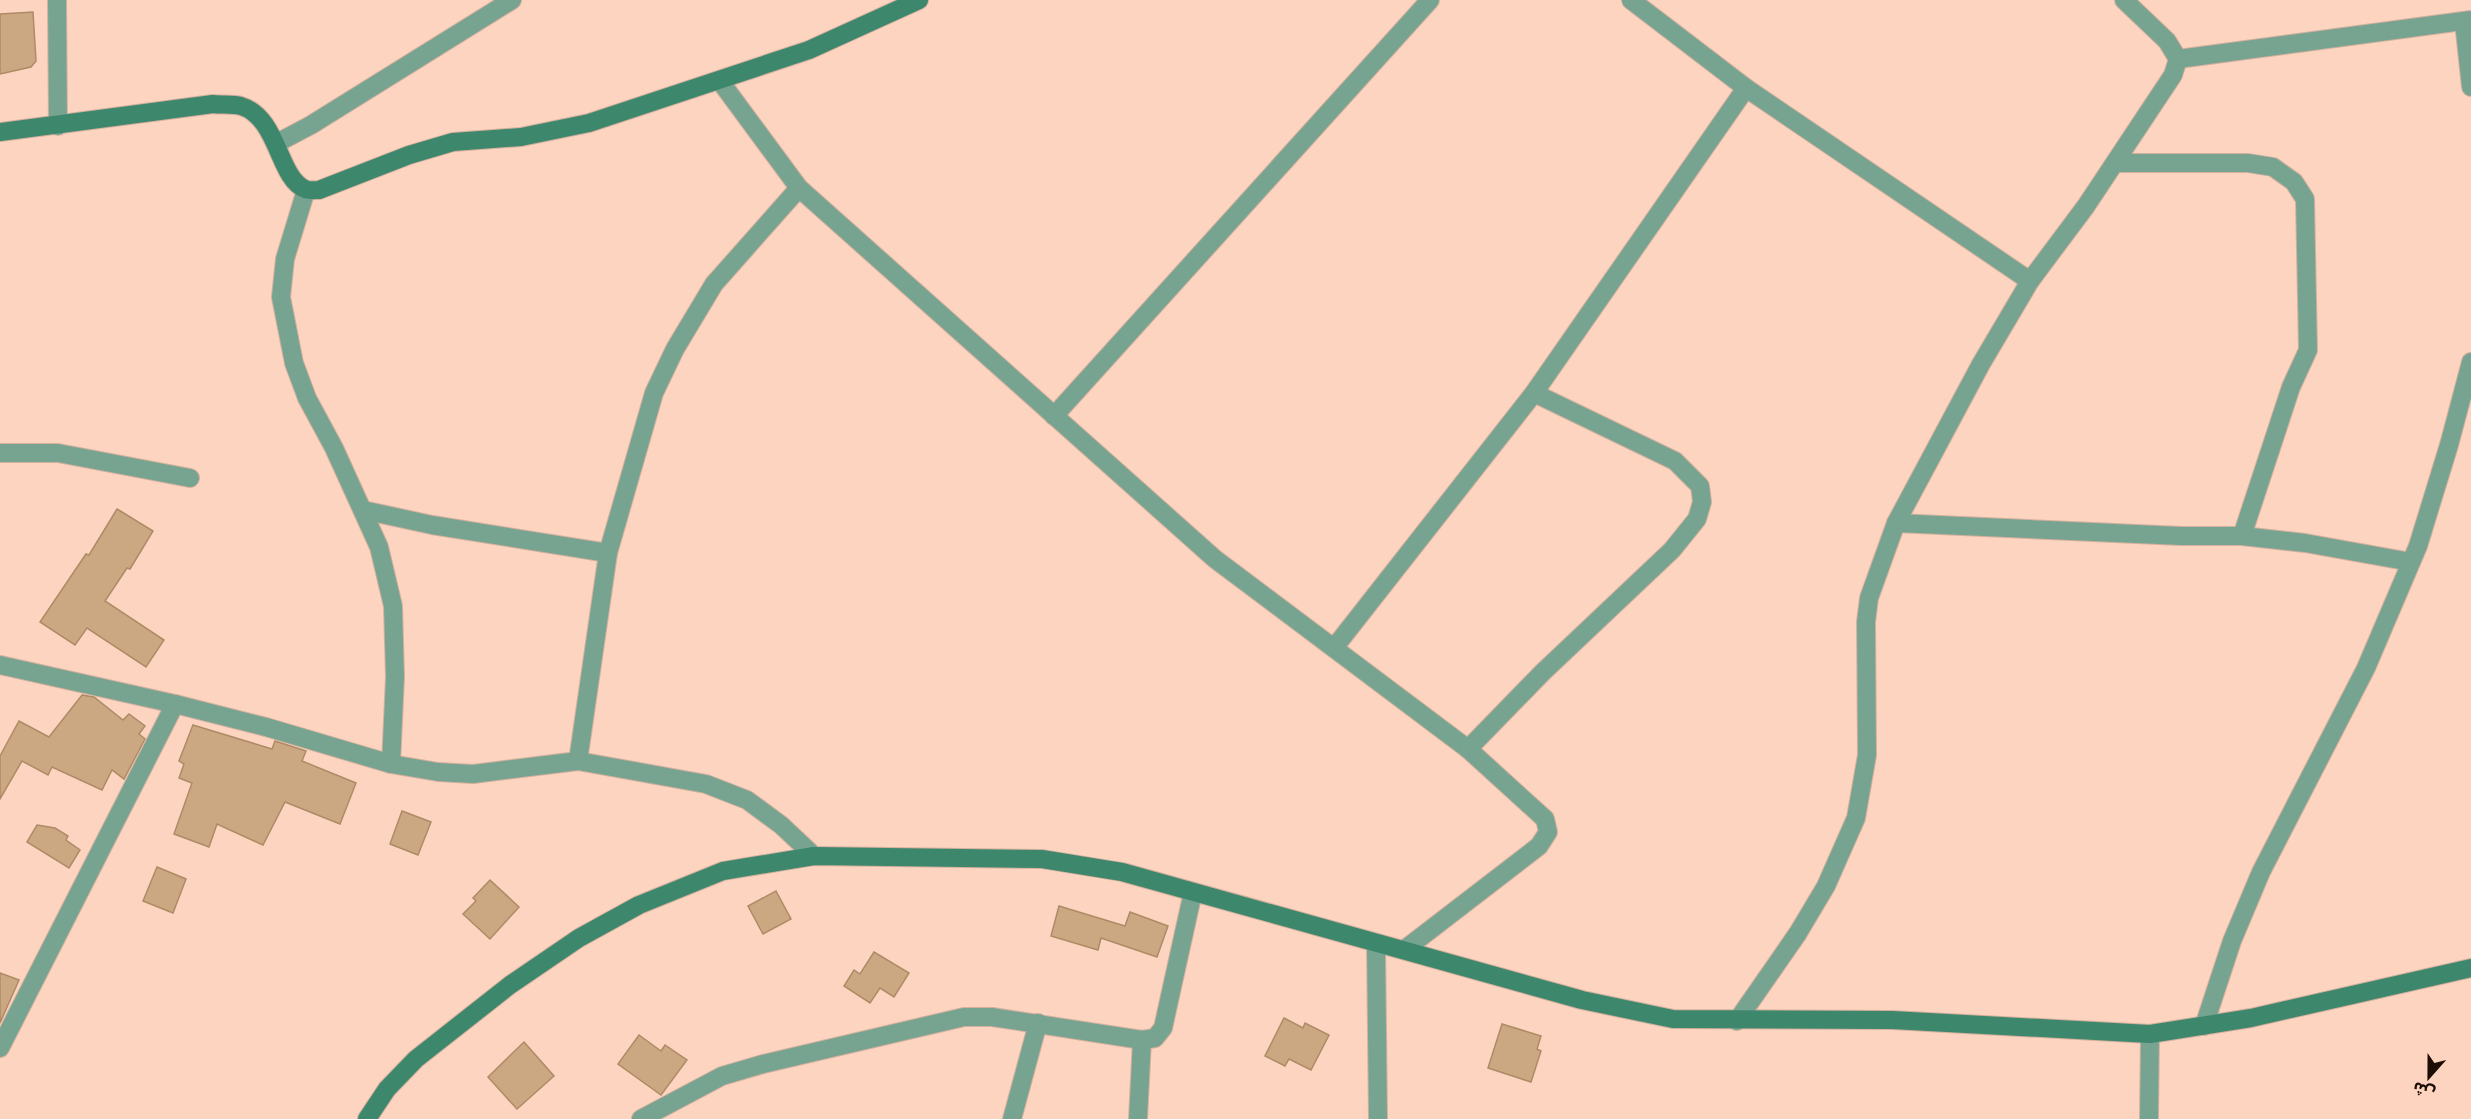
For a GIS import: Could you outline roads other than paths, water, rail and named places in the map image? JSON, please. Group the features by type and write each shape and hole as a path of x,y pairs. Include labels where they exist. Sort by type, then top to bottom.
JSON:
{"street":[{"path":"57,0 58,126"},
{"path":"277,143 311,125 512,0"},
{"path":"306,190 332,187 360,173 453,142 499,139 589,123 808,51 919,0"},
{"path":"1054,416 1430,0"},
{"path":"1631,0 1746,88 2030,281"},
{"path":"2124,0 2167,41 2178,59"},
{"path":"2178,59 2467,21 2471,87"},
{"path":"1737,1021 1798,933 1830,877 1856,818 1867,755 1866,622 1869,598 1896,523 1981,364 2030,281 2165,91 2178,59"},
{"path":"720,81 799,188 1054,416 1215,559 1468,749 1540,813 1549,825 1548,832 1539,846 1404,950"},
{"path":"1334,648 1534,393 1746,88"},
{"path":"0,132 213,104 242,107 261,121 277,143 287,169 306,190"},
{"path":"2116,163 2248,163 2273,167 2294,182 2305,200 2308,350 2291,387 2242,536"},
{"path":"578,761 608,553 654,393 675,350 714,284 799,188"},
{"path":"306,190 285,259 280,297 294,363 307,398 379,547 393,606 395,645 391,764"},
{"path":"2204,1026 2232,941 2261,872 2366,668 2411,562 2449,445 2471,362"},
{"path":"1468,749 1543,672 1672,550 1697,519 1702,502 1700,486 1675,461 1534,393"},
{"path":"0,453 58,453 190,478"},
{"path":"363,510 432,525 608,553"},
{"path":"1896,523 2181,536 2242,536 2305,543 2411,562"},
{"path":"0,665 175,704 266,727 391,764 438,772 473,774 578,761 706,784 747,800 781,825 814,856"},
{"path":"0,1048 175,704"},
{"path":"367,1119 387,1089 417,1059 510,985 579,938 639,904 723,871 814,856 1042,860 1122,872 1376,944 1638,1014 1673,1019 1892,1020 2150,1034 2251,1018 2471,968"},
{"path":"641,1119 722,1076 964,1017 992,1017 1142,1040 1155,1038 1163,1028 1193,892"},
{"path":"1376,944 1378,1119"},
{"path":"1012,1119 1038,1023"},
{"path":"2149,1119 2150,1034"},
{"path":"1138,1119 1142,1040"}]}
